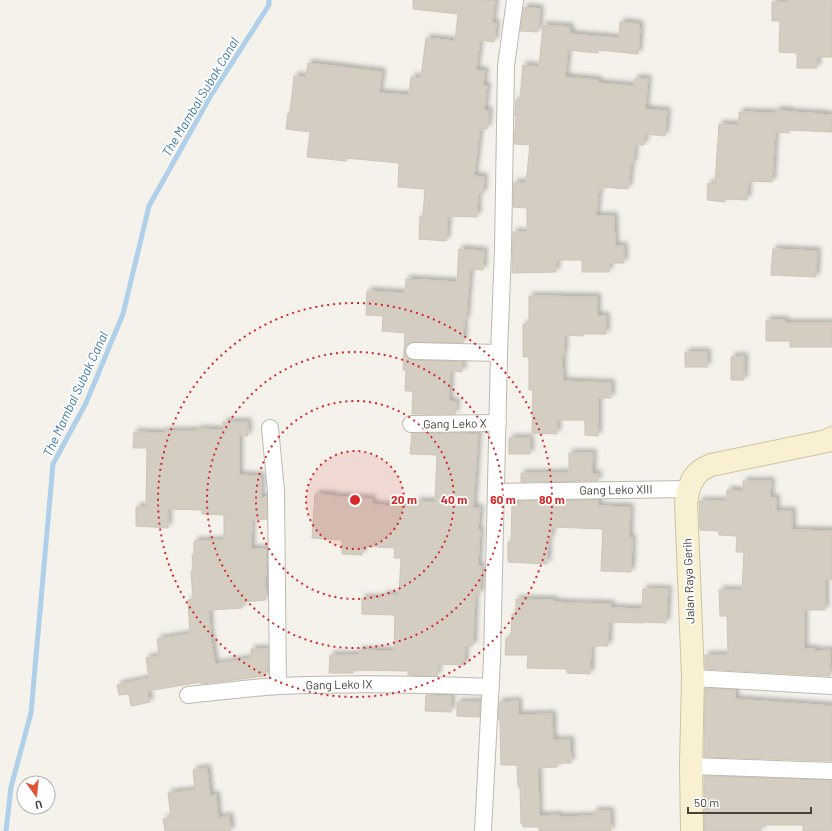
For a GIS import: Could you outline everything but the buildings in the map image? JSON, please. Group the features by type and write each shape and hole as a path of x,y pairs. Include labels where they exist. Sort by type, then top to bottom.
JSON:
{"street":[{"path":"483,831 492,660 499,353 503,249 506,66 515,0"},
{"path":"414,351 499,353"},
{"name":"Gang Leko X","path":"411,424 498,423"},
{"path":"270,428 276,491 278,686"},
{"name":"Jalan Raya Gerih","path":"692,831 691,766 693,678 686,502 688,489 695,476 710,465 827,441 832,438"},
{"name":"Gang Leko XIII","path":"496,492 688,489"},
{"path":"693,678 832,686"},
{"name":"Gang Leko IX","path":"188,694 278,686 359,684 491,687"},
{"path":"691,766 832,771"}],"waterway":[{"name":"The Mambal Subak Canal","path":"6,831 11,787 31,713 53,464 86,403 123,314 149,206 210,97 269,5 269,0"}]}
